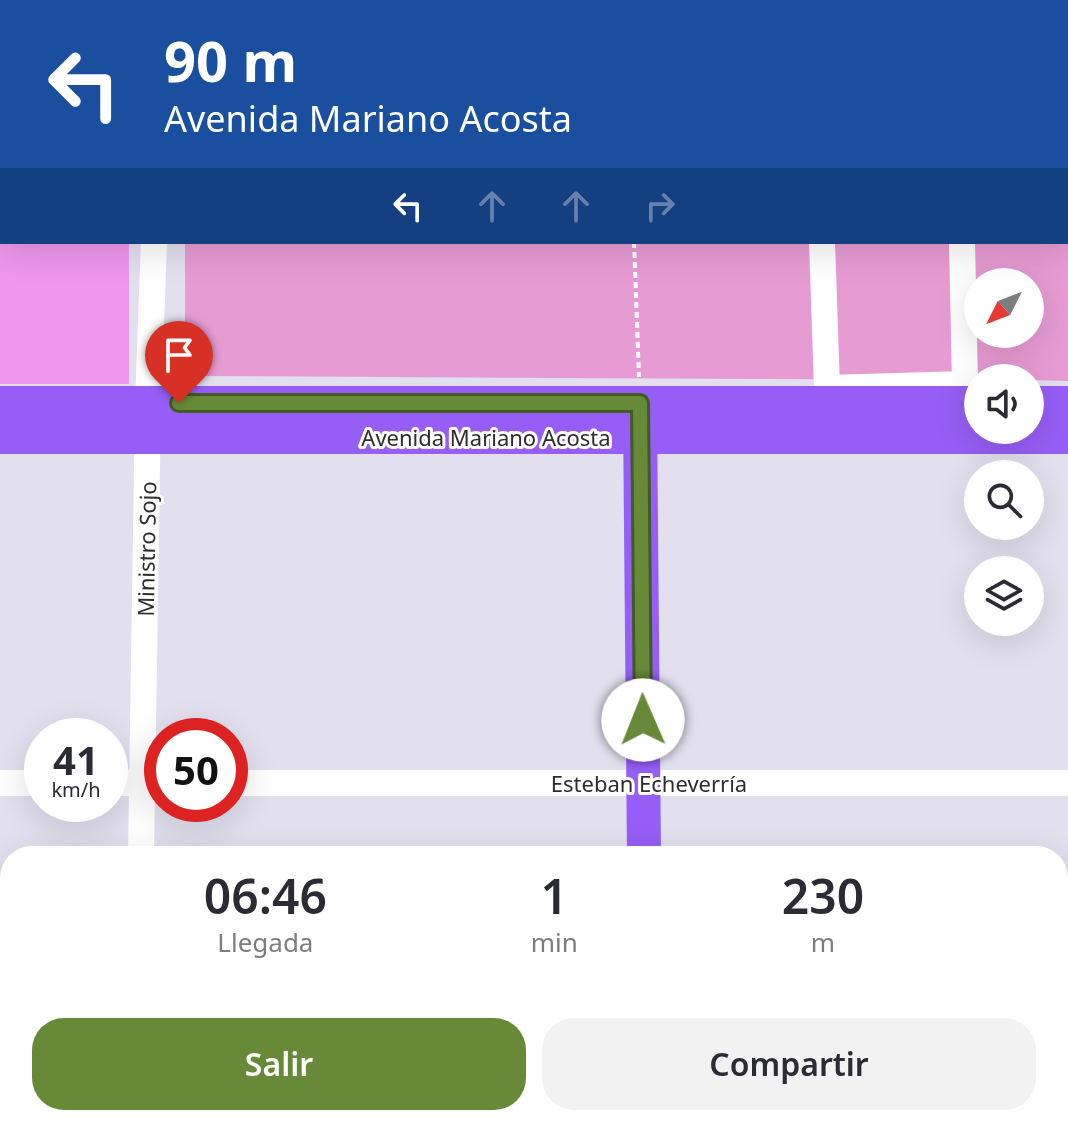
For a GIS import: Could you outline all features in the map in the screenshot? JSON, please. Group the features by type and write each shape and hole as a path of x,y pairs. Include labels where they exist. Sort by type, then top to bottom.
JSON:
{"main road":[{"name":"Avenida Mariano Acosta","path":"0,437 148,437 640,420 964,389"},
{"path":"1044,393 1068,403"},
{"name":"Avenida Mariano Acosta","path":"0,403 148,403 1068,437"},
{"path":"640,420 644,846"}],"street":[{"name":"Ministro Sojo","path":"151,718 148,403 154,244"},
{"path":"822,244 827,388 964,384"},
{"path":"962,244 970,364"},
{"path":"0,783 24,783"},
{"name":"Esteban Echeverría","path":"248,783 1068,783"},
{"name":"Ministro Sojo","path":"143,846 146,822"}],"path":[{"path":"634,244 640,420"}],"shaded area":[{"path":"0,244 129,244 129,384 0,384"},
{"path":"185,244 1068,244 1068,381 1044,380 1044,364 964,364 964,380 185,376"}],"route":[{"path":"179,403 640,403 643,720"}]}
